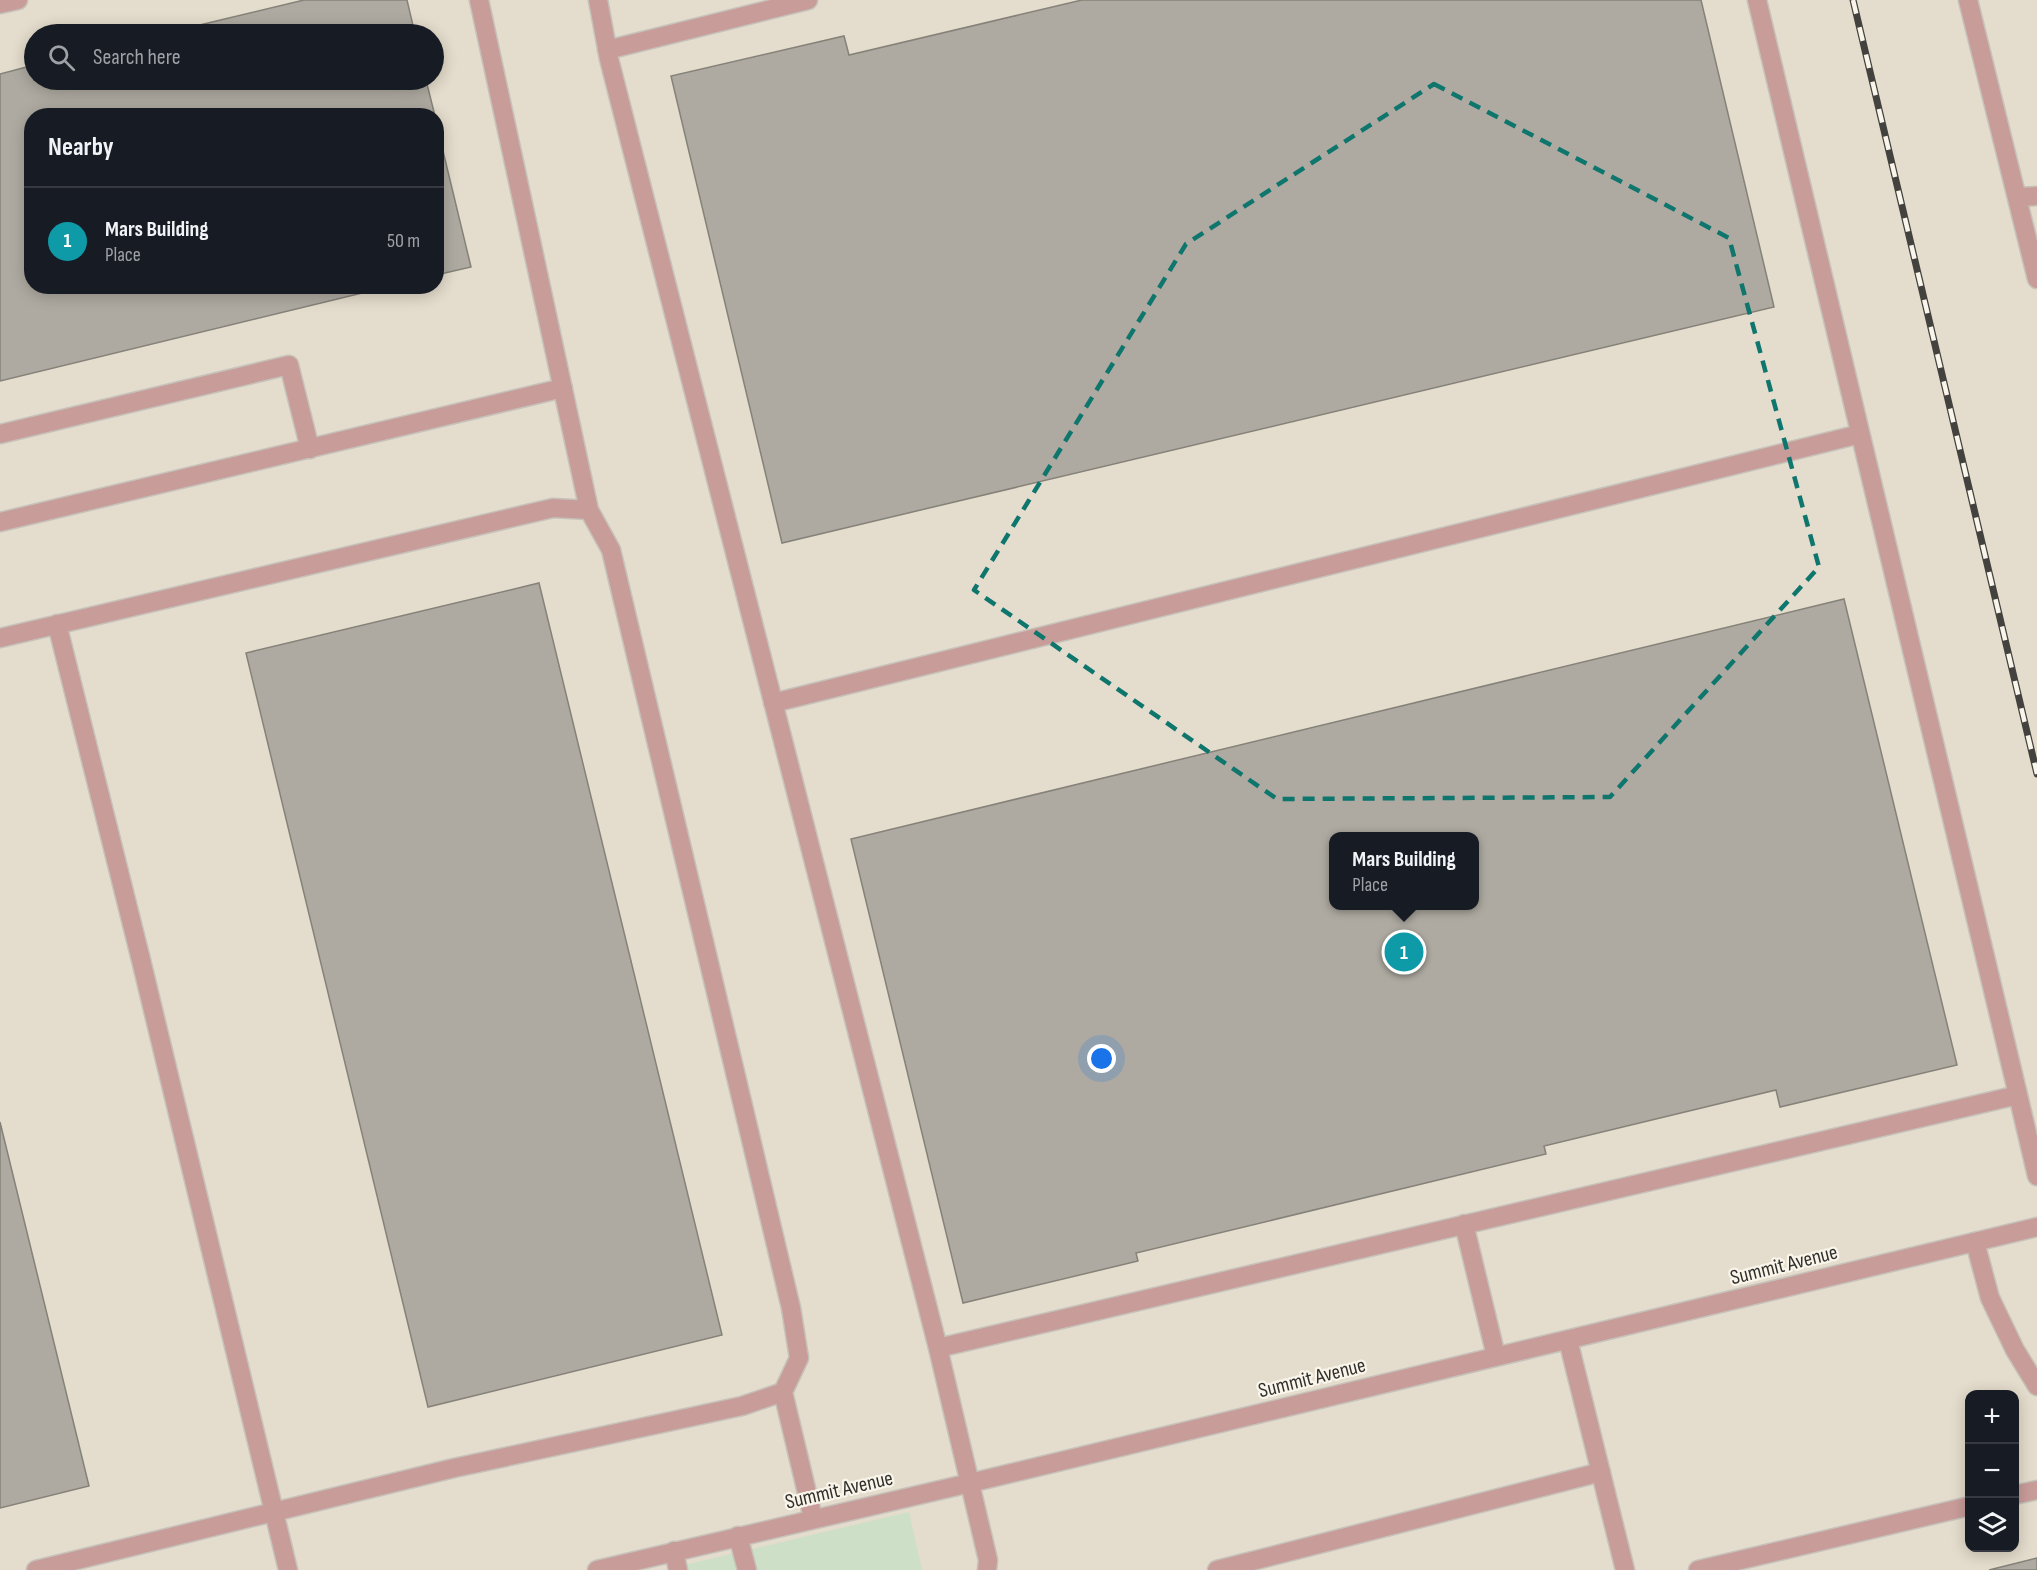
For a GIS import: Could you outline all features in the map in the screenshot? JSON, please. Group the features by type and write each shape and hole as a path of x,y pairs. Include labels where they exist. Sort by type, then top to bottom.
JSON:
{"street":[{"path":"0,4 18,0"},
{"path":"478,0 589,510 611,550 791,1308 799,1358 783,1392 813,1518"},
{"path":"598,0 607,50 938,1348 988,1560 987,1570"},
{"path":"607,50 808,0"},
{"path":"1757,0 2037,1176"},
{"path":"1968,0 2037,279"},
{"path":"2016,197 2037,196"},
{"path":"0,434 289,365 310,449"},
{"path":"0,522 563,388"},
{"path":"773,703 1860,434"},
{"path":"0,638 553,508 589,510"},
{"path":"57,624 144,972 288,1570"},
{"path":"938,1348 2018,1095"},
{"path":"1464,1224 1496,1356"},
{"name":"Summit Avenue","path":"597,1570 2037,1227"},
{"path":"1974,1242 1990,1298 2015,1350 2037,1386"},
{"path":"1568,1340 1625,1570"},
{"path":"36,1570 454,1468 742,1406 783,1392"},
{"path":"1217,1570 1601,1472"},
{"path":"2019,1494 2037,1490"},
{"path":"1698,1570 1965,1507"},
{"path":"738,1536 747,1570"},
{"path":"674,1551 678,1570"}],"highlighted area":[{"path":"1434,84 1729,238 1819,567 1610,797 1277,799 974,590 1186,244"}],"shaded area":[{"path":"0,0 2037,0 2037,1570 0,1570"}],"green space":[{"path":"909,1512 922,1570 663,1570"}],"building":[{"path":"304,0 407,0 413,24 204,24"},
{"path":"1082,0 1701,0 1774,307 782,543 671,76 844,36 849,55"},
{"path":"24,68 24,90 428,90 433,108 24,108 24,294 358,294 0,381 0,74"},
{"path":"444,155 471,267 444,273"},
{"path":"539,583 722,1335 428,1407 246,653"},
{"path":"1844,599 1957,1065 1780,1107 1776,1090 1544,1146 1546,1154 1136,1253 1138,1261 963,1303 851,839"},
{"path":"0,1122 89,1486 0,1508"},
{"path":"2037,1558 2037,1570 1989,1570"}],"railway":[{"path":"1853,0 2037,774"}],"place":[{"name":"Mars Building","path":"1404,952"}]}
